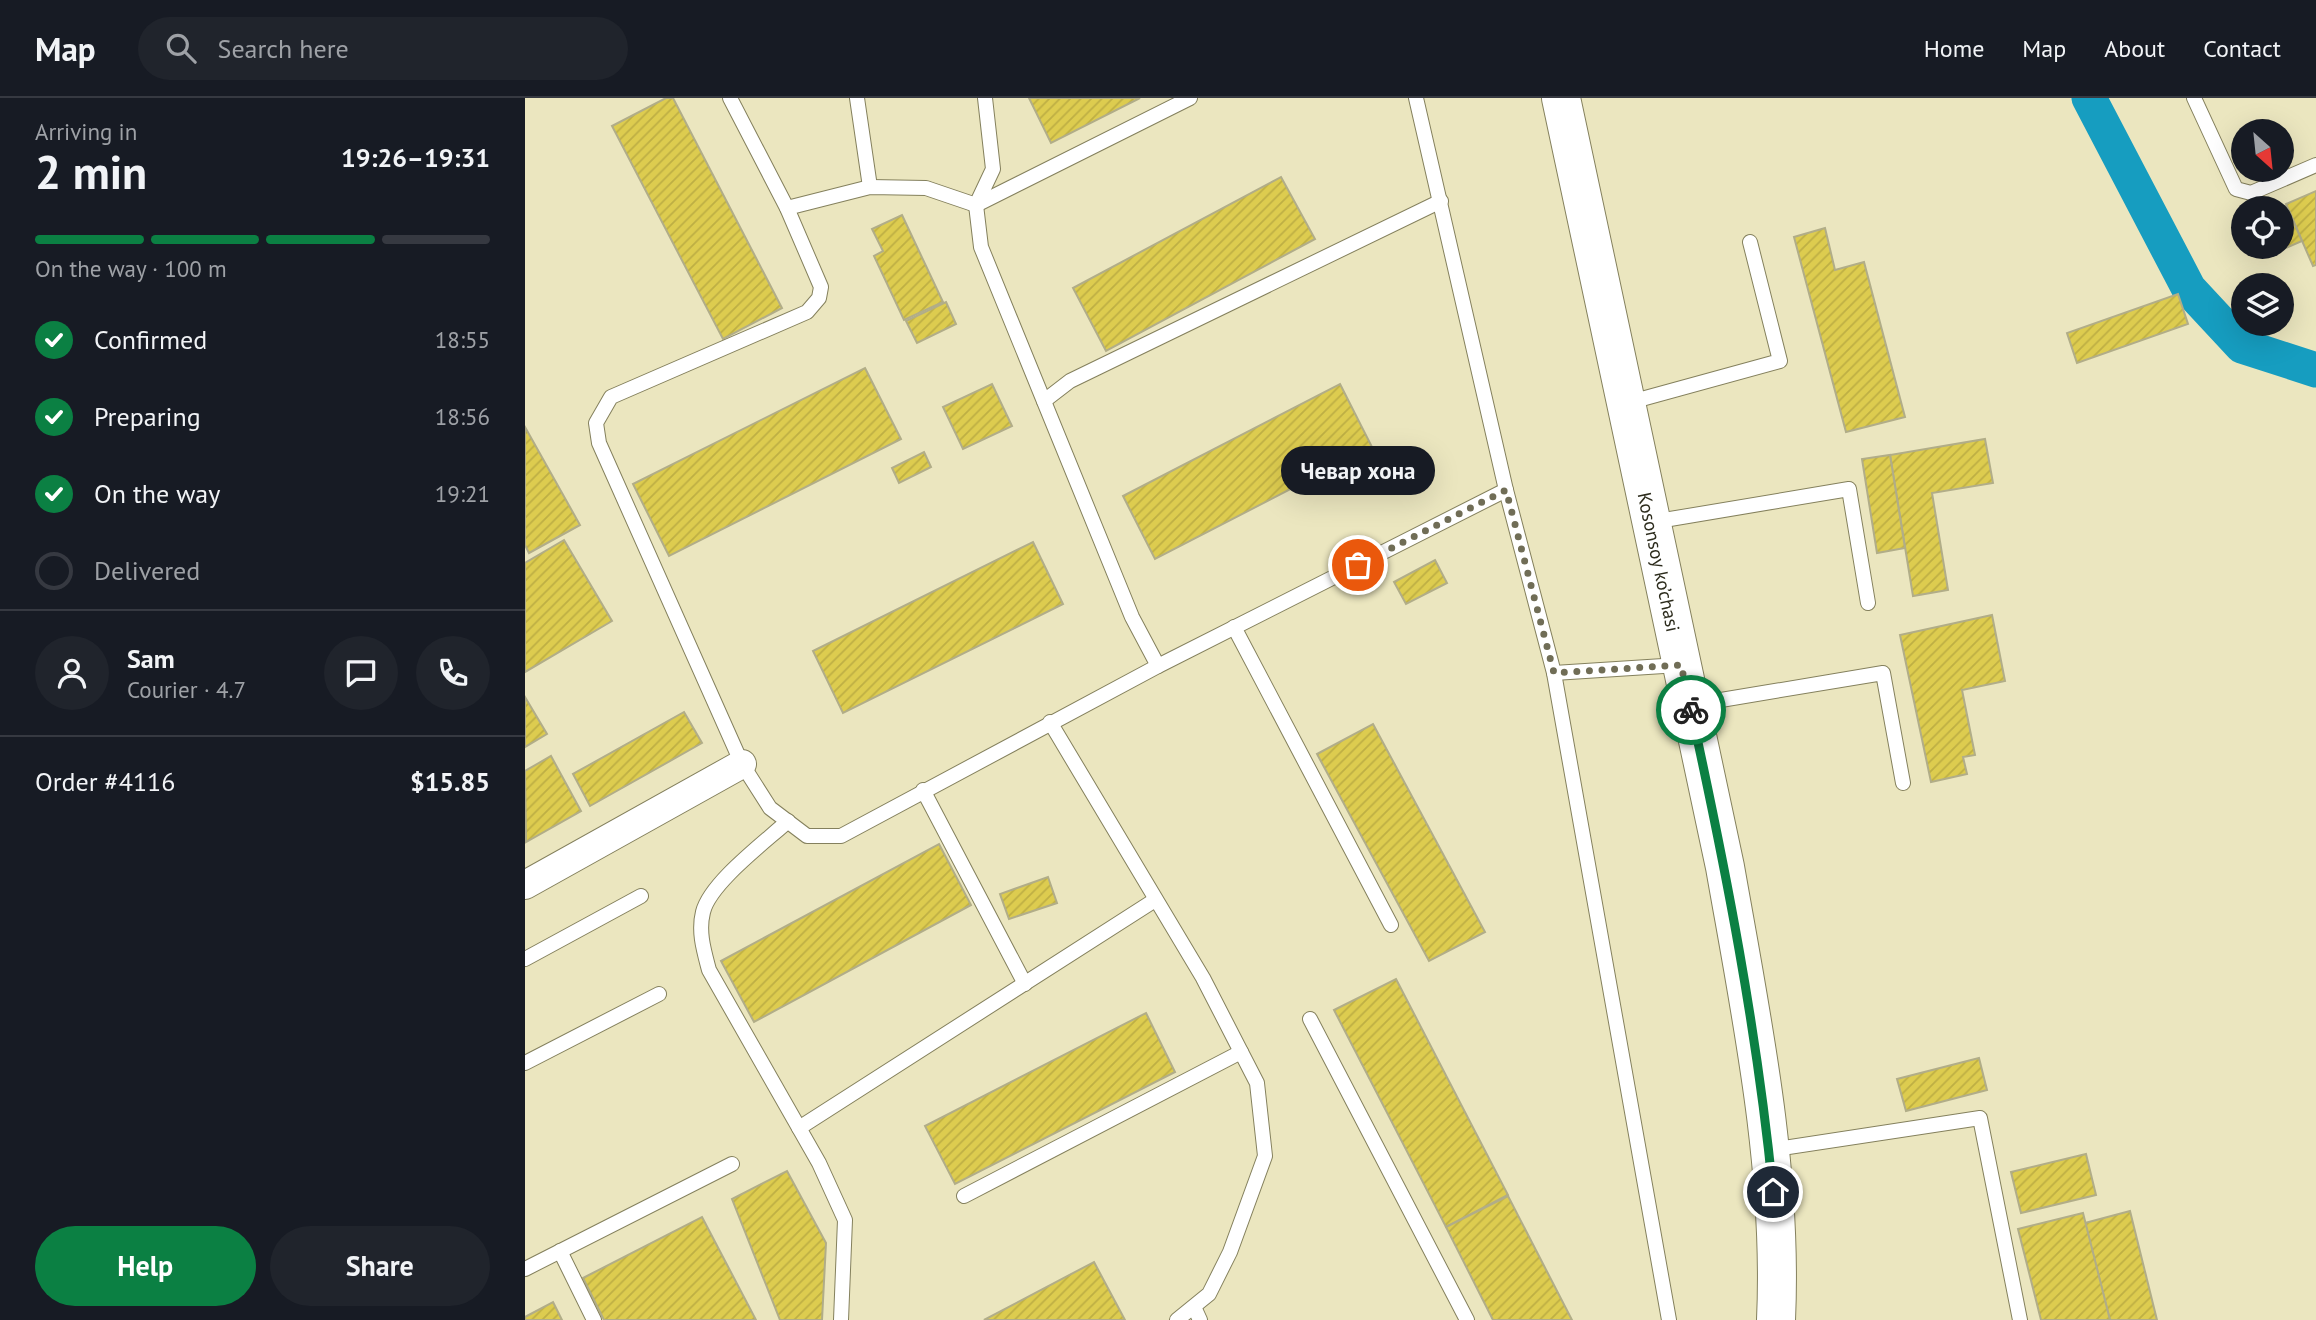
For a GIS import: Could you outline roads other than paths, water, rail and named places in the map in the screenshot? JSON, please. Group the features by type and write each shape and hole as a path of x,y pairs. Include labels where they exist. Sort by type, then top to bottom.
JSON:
{"main road":[{"name":"Kosonsoy ko’chasi","path":"1561,98 1725,867 1769,1150 1776,1245 1776,1320"}],"street":[{"path":"525,885 742,764"}],"lane":[{"path":"730,98 787,208 821,287 819,298 807,312 611,397 596,423 599,443 742,764 769,808 807,836 841,835 869,823 923,790 1050,722 1506,490"},
{"path":"857,98 870,187"},
{"path":"985,98 993,169 976,205 981,247 1132,617 1158,666"},
{"path":"787,208 870,187 926,188 976,205 1191,98"},
{"path":"1416,98 1506,490 1554,673 1669,1320"},
{"path":"2194,98 2237,189 2251,193 2316,166"},
{"path":"1044,401 1070,381 1441,201"},
{"path":"1626,403 1780,361 1749,242"},
{"path":"1650,522 1849,489 1868,603"},
{"path":"1234,627 1391,925"},
{"path":"1554,673 1681,665"},
{"path":"1689,705 1883,673 1903,783"},
{"path":"1050,722 1203,978 1257,1083 1265,1156 1230,1252 1209,1294 1197,1313 1177,1320"},
{"path":"923,790 1025,984"},
{"path":"787,821 719,885 703,909 700,938 709,970 799,1129 845,1220 841,1320"},
{"path":"525,959 641,896"},
{"path":"799,1129 1155,901"},
{"path":"525,1063 659,994"},
{"path":"1310,1019 1467,1320"},
{"path":"964,1196 1241,1052"},
{"path":"1769,1150 1980,1118 2020,1320"},
{"path":"525,1269 732,1164"},
{"path":"560,1251 594,1320"}],"waterway":[{"path":"2089,98 2189,289 2242,346 2316,370"}],"place":[{"name":"Чевар хона","path":"1358,565"}]}
